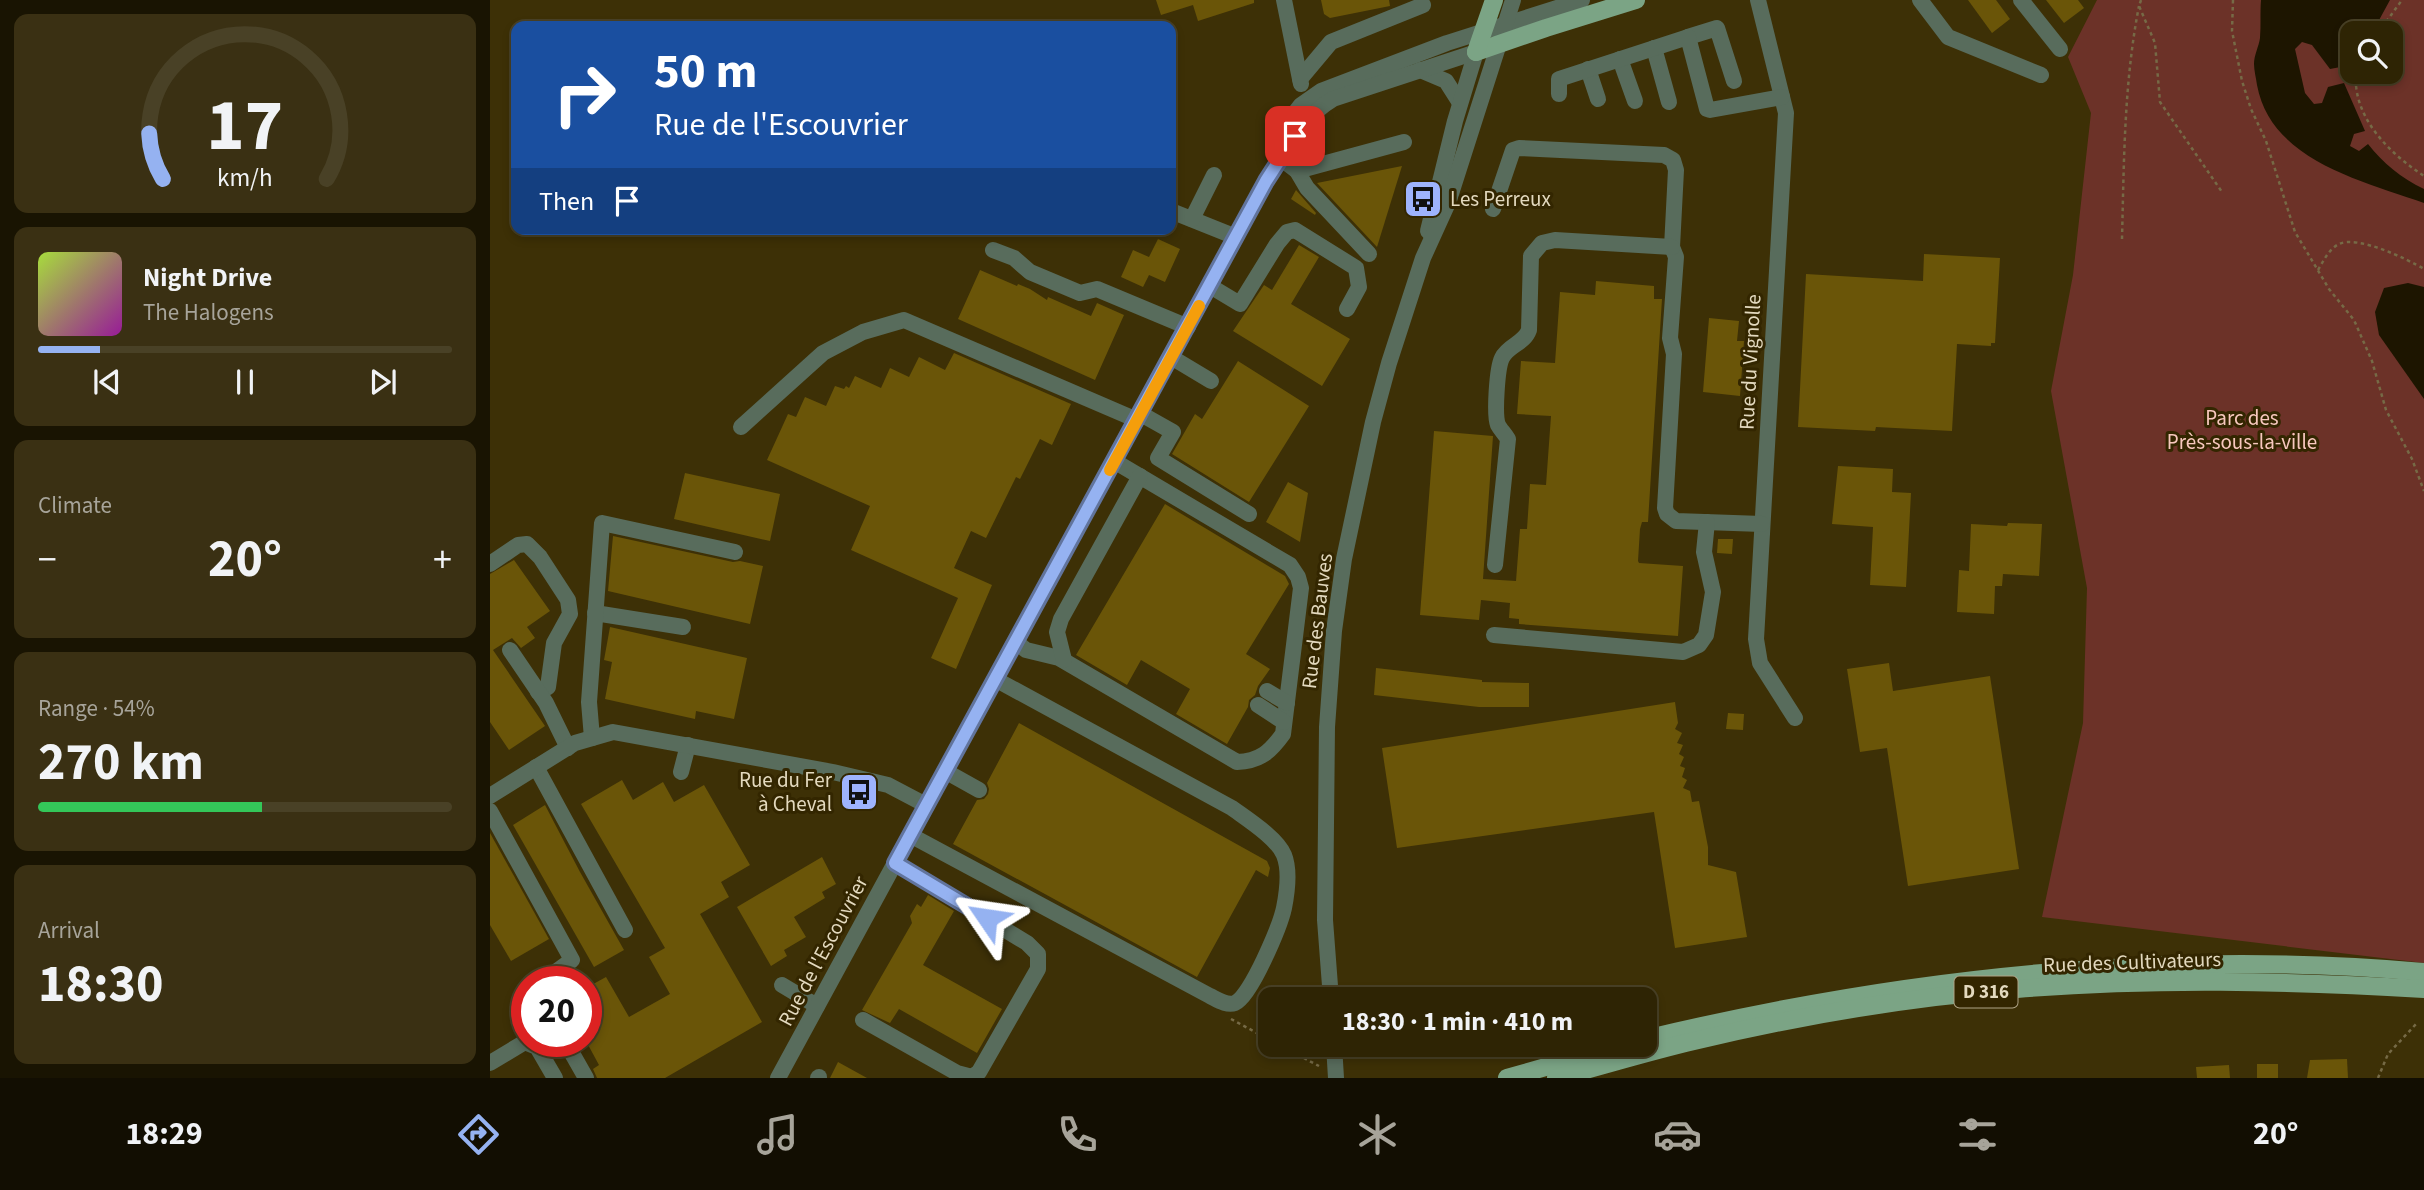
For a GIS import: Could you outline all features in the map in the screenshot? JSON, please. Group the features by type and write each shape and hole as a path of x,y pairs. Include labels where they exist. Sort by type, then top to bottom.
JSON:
{"main road":[{"path":"1494,0 1479,42 1499,44 1636,0"},
{"name":"Rue des Cultivateurs","path":"1657,1036 1822,1001 1944,983 2053,973 2156,965 2255,963 2322,964 2424,972"},
{"name":"Rue des Cultivateurs","path":"1556,1078 1694,1041 1788,1021 1882,1005 2015,989 2222,981 2424,989"},
{"path":"1507,1078 1581,1057"}],"street":[{"path":"1284,0 1301,71 1319,100"},
{"path":"1319,100 1479,42 1508,15 1581,0"},
{"name":"Rue du Vignolle","path":"1758,0 1786,113 1756,639 1760,663 1796,718"},
{"path":"1920,0 1948,37 2041,75"},
{"path":"2021,0 2060,49"},
{"path":"1301,71 1331,42 1394,7 1423,5"},
{"name":"Rue des Bauves","path":"1423,258 1448,203 1508,15"},
{"path":"1559,94 1559,79 1717,28 1734,82"},
{"path":"1688,37 1707,109 1782,97"},
{"path":"1319,100 1420,70 1436,57 1479,42"},
{"name":"Rue des Bauves","path":"1330,987 1325,919 1326,741 1334,631 1344,559 1373,422 1423,258 1442,168 1479,42"},
{"path":"1654,48 1669,102"},
{"path":"1620,59 1635,101"},
{"path":"1588,69 1598,99"},
{"path":"1420,70 1446,81 1460,103"},
{"name":"Rue de l'Escouvrier","path":"778,1078 1278,157 1319,100"},
{"path":"1297,171 1404,142"},
{"path":"1493,209 1513,150 1519,148 1664,155 1673,160 1676,170 1672,247 1676,257 1670,338 1674,354 1665,508 1667,514 1676,521 1762,523"},
{"path":"1278,157 1297,171 1307,188 1369,254"},
{"path":"1192,219 1214,175"},
{"path":"1176,213 1236,237"},
{"path":"1210,286 1241,304 1277,244 1287,232 1295,230 1356,268 1359,287 1347,309"},
{"path":"1495,565 1508,439 1497,423 1498,371 1502,357 1526,338 1531,256 1542,243 1555,240 1672,247"},
{"path":"993,250 1014,258 1030,272 1080,293 1097,289 1188,327"},
{"path":"741,427 824,353 863,332 904,320 1173,432 1158,458 1249,514"},
{"path":"1171,357 1211,381"},
{"path":"1016,642 1026,650 1064,660 1237,762 1253,762 1269,753 1283,734 1301,588 1298,577 1290,565 1264,548 1114,461"},
{"path":"1064,660 1057,632 1061,619 1140,476"},
{"path":"1494,635 1670,651 1689,650 1699,645 1706,635 1713,592 1704,552 1707,522"},
{"path":"592,738 589,702 602,523 735,552"},
{"path":"490,564 519,545 527,544 540,557 568,600 570,614 554,643 548,687 538,692"},
{"path":"595,613 683,627"},
{"path":"510,650 538,692 568,748"},
{"path":"910,835 1229,1004 1238,1002 1247,990 1271,946 1284,908 1287,869 1283,853 1261,829 1232,808 995,679"},
{"path":"1284,722 1262,698 1287,703"},
{"path":"490,796 568,748 613,732 833,772 888,785 926,805"},
{"path":"681,772 688,745"},
{"path":"537,767 625,930"},
{"path":"945,771 979,790"},
{"path":"490,811 572,960 564,966"},
{"path":"863,1020 957,1073 972,1077 979,1072 1038,969 1038,954 1027,943 895,863"},
{"path":"782,985 817,1006"},
{"path":"490,1063 525,1042 537,1047 555,1078"},
{"path":"574,1057 586,1078"},
{"path":"1334,1057 1335,1077"}],"path":[{"path":"2122,239 2132,40 2141,0"},
{"path":"2233,0 2232,31 2236,54 2251,109 2266,141 2295,232 2329,289 2354,320 2372,361 2386,410 2412,459 2424,491"},
{"path":"2387,21 2402,0"},
{"path":"2139,6 2155,43 2160,102 2222,191"},
{"path":"2356,84 2357,98 2373,130 2400,160 2424,176"},
{"path":"2318,270 2328,254 2341,243 2357,242 2392,253 2424,269"},
{"path":"2378,1078 2388,1054 2418,1022"},
{"path":"1300,1057 1335,1077"}],"green space":[{"name":"Parc des Près-sous-la-ville","path":"2097,0 2424,0 2424,963 2042,917 2083,723 2087,588 2051,391 2073,275 2091,113 2068,57"}],"shaded area":[{"path":"2261,0 2390,0 2379,21 2340,21 2340,67 2330,69 2312,45 2302,42 2295,49 2305,93 2314,104 2322,103 2328,87 2344,84 2365,131 2354,134 2350,146 2359,151 2368,144 2393,170 2424,189 2424,203 2348,176 2323,164 2300,150 2280,132 2266,111 2257,85 2254,61 2260,38"},
{"path":"2408,283 2424,287 2424,399 2379,335 2375,312 2384,288"}],"building":[{"path":"1156,0 1254,0 1254,3 1198,21 1193,5 1161,15"},
{"path":"1321,0 1389,0 1390,6 1330,18 1324,14"},
{"path":"1968,0 1996,0 2010,19 1992,33"},
{"path":"2046,0 2078,0 2084,8 2064,23"},
{"path":"1402,166 1377,247 1317,183"},
{"path":"1296,190 1316,213 1315,215 1291,199"},
{"path":"1158,239 1180,249 1165,282 1149,275 1143,287 1121,277 1133,250 1149,257"},
{"path":"1299,245 1319,257 1291,304 1350,339 1322,386 1233,331 1264,285 1272,290"},
{"path":"1924,254 2000,258 1995,343 1991,343 1991,346 1957,344 1952,431 1798,427 1806,274 1923,281"},
{"path":"980,270 1091,316 1097,303 1124,315 1095,380 958,319"},
{"path":"1596,281 1654,286 1654,299 1662,299 1648,522 1642,522 1640,529 1638,561 1683,566 1678,636 1519,624 1519,619 1509,618 1510,603 1481,600 1479,620 1420,615 1434,431 1493,436 1483,579 1516,581 1520,529 1527,529 1530,484 1546,485 1551,416 1517,414 1521,361 1555,363 1560,292 1595,295"},
{"path":"1709,318 1739,321 1737,341 1744,341 1740,396 1703,392"},
{"path":"954,353 1071,404 1052,445 1040,439 1020,479 1016,477 986,538 971,531 954,568 992,585 956,669 931,658 958,598 851,550 870,506 767,460 788,414 796,417 805,397 826,406 835,386 849,388 855,376 881,388 890,368 909,377 919,357 945,370"},
{"path":"1238,361 1309,406 1249,502 1172,454 1195,414 1202,419"},
{"path":"1838,466 1893,469 1892,492 1911,493 1906,587 1870,585 1873,527 1832,524"},
{"path":"685,473 780,494 770,541 674,519"},
{"path":"1288,482 1308,493 1300,542 1266,522"},
{"path":"1165,504 1285,576 1289,584 1246,654 1270,669 1255,695 1249,700 1248,707 1227,744 1176,714 1190,689 1141,660 1127,685 1076,655"},
{"path":"2008,523 2042,524 2039,576 2003,574 2002,586 1995,586 1994,614 1957,612 1959,570 1969,571 1971,524 2007,526"},
{"path":"613,536 763,566 750,624 608,591"},
{"path":"1718,539 1733,539 1732,554 1717,553"},
{"path":"514,560 550,611 527,627 535,638 521,648 512,638 493,650 545,726 509,750 490,722 490,574"},
{"path":"610,627 747,658 734,719 696,711 695,719 605,699 612,662 604,660"},
{"path":"1889,663 1893,691 1990,676 2019,869 1908,886 1887,748 1860,752 1847,669"},
{"path":"1376,668 1482,682 1529,683 1529,707 1479,707 1374,695"},
{"path":"1675,702 1678,723 1675,729 1682,733 1677,743 1683,745 1679,754 1684,757 1680,766 1685,768 1682,777 1687,780 1683,788 1690,791 1692,802 1699,801 1708,847 1708,865 1736,872 1747,937 1675,948 1654,812 1397,848 1382,748"},
{"path":"1728,713 1744,714 1743,730 1726,729"},
{"path":"1019,723 1267,861 1270,868 1268,877 1256,870 1197,977 953,844 977,800 984,799 988,794 987,783"},
{"path":"622,780 633,800 663,782 674,802 704,785 750,865 721,882 729,897 700,914 762,1022 665,1078 597,1078 593,1069 599,1065 595,1057 602,1057 602,979 606,977 629,1017 670,994 649,957 665,948 581,804"},
{"path":"545,805 624,950 593,966 513,825"},
{"path":"490,833 549,939 511,961 490,925"},
{"path":"822,857 836,884 822,892 825,898 794,917 806,937 784,950 787,956 771,966 737,907"},
{"path":"928,895 954,911 923,965 1002,1009 977,1053 899,1009 890,1023 862,1010 912,923 910,916 917,904 921,907"},
{"path":"2347,1059 2348,1078 2307,1078 2310,1060"},
{"path":"838,1062 867,1078 830,1078"},
{"path":"2257,1064 2278,1064 2278,1078 2257,1078"},
{"path":"2229,1065 2230,1078 2197,1078 2196,1067"}],"slow traffic":[{"path":"1110,470 1199,306"}],"place":[{"name":"Les Perreux","path":"1423,199"},
{"name":"Rue du Fer à Cheval","path":"859,792"}],"route":[{"path":"987,918 895,863 1266,181 1295,136"}]}
